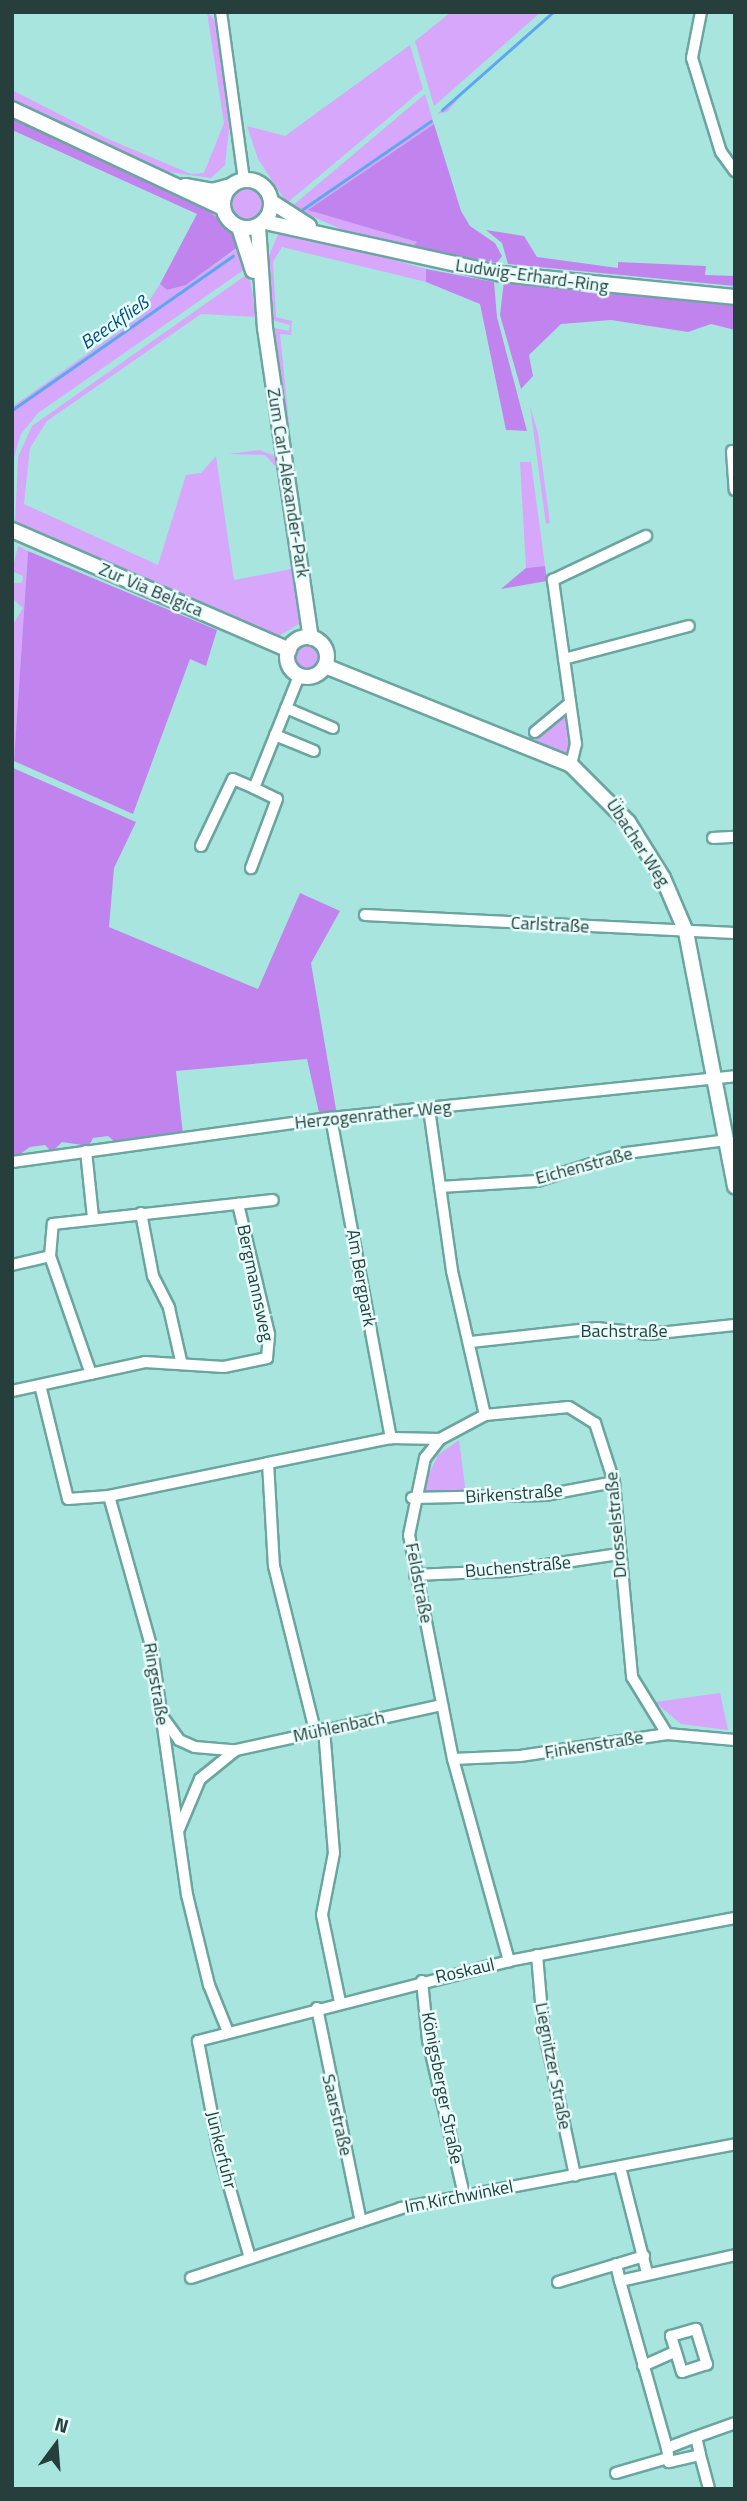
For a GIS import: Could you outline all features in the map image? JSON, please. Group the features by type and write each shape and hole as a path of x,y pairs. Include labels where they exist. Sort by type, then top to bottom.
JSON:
{"street":[{"path":"220,12 237,183 223,208"},
{"path":"701,12 692,58 721,152 735,171"},
{"path":"12,109 148,176 223,208 239,227 261,224 272,202 265,188 237,183 212,191 148,176"},
{"name":"Ludwig-Erhard-Ring","path":"272,202 332,238"},
{"name":"Ludwig-Erhard-Ring","path":"261,224 501,274 735,297"},
{"name":"Zum Carl-Alexander-Park","path":"261,224 265,328"},
{"name":"Zum Carl-Alexander-Park","path":"239,227 265,328 311,638 326,652 325,666"},
{"path":"732,451 735,491"},
{"name":"Zur Via Belgica","path":"12,530 289,650"},
{"path":"311,638 289,650 290,668 299,676 314,676 325,666 571,765 576,744 553,580 646,536"},
{"path":"565,659 689,626"},
{"path":"254,788 299,676"},
{"path":"535,732 570,703"},
{"path":"286,708 333,728"},
{"path":"275,735 314,751"},
{"name":"Übacher Weg","path":"571,765 628,822 663,878 686,932 719,1078 735,1186"},
{"path":"201,846 233,779 254,788 277,799 251,868"},
{"path":"713,838 735,837"},
{"name":"Carlstraße","path":"365,915 735,933"},
{"name":"Herzogenrather Weg","path":"12,1162 331,1118 735,1076"},
{"path":"429,1109 440,1187 485,1415"},
{"name":"Am Bergpark","path":"331,1118 391,1438"},
{"name":"Eichenstraße","path":"440,1187 537,1181 626,1153 728,1140"},
{"path":"86,1150 93,1218"},
{"name":"Bergmannsweg","path":"91,1374 50,1256 53,1224 273,1200"},
{"name":"Bergmannsweg","path":"12,1391 91,1374 181,1361 224,1367 267,1358 269,1335 238,1204"},
{"path":"141,1213 153,1276 170,1308 181,1361"},
{"path":"12,1265 50,1256"},
{"name":"Bachstraße","path":"471,1342 597,1328 649,1334 735,1325"},
{"path":"40,1385 68,1499 109,1496 391,1438 440,1439"},
{"name":"Drosselstraße","path":"485,1415 579,1410 596,1423 614,1482 632,1677 667,1734"},
{"name":"Feldstraße","path":"485,1415 440,1439 425,1458 412,1498 415,1575 453,1759 509,1961"},
{"path":"268,1463 274,1566 319,1730 334,1853 322,1915 340,2002"},
{"name":"Birkenstraße","path":"412,1498 546,1495 614,1482"},
{"name":"Ringstraße","path":"109,1496 152,1648 163,1718 167,1787 179,1829 206,1972 228,2032"},
{"name":"Buchenstraße","path":"415,1575 506,1572 619,1554"},
{"name":"Mühlenbach","path":"163,1718 179,1740 195,1747 236,1749 442,1706"},
{"name":"Finkenstraße","path":"453,1759 520,1756 667,1734 735,1740"},
{"name":"Mühlenbach","path":"179,1829 200,1779 236,1749"},
{"name":"Roskaul","path":"198,2041 340,2002 509,1961 735,1918"},
{"name":"Liegnitzer Straße","path":"537,1955 543,2025 575,2176"},
{"name":"Königsberger Straße","path":"422,1982 428,2040 464,2195"},
{"name":"Saarstraße","path":"317,2008 361,2222"},
{"name":"Junkerfuhr","path":"198,2041 219,2151 250,2258"},
{"name":"Im Kirchwinkel","path":"191,2278 361,2222 464,2195 735,2144"},
{"path":"620,2167 647,2273"},
{"path":"620,2281 735,2255"},
{"path":"558,2282 644,2256"},
{"path":"616,2264 667,2453"},
{"path":"643,2366 676,2352"},
{"path":"616,2473 667,2453 696,2437 735,2423"},
{"path":"696,2437 709,2489"},
{"path":"667,2453 700,2455"}],"shaded area":[{"path":"207,12 215,21 230,121 225,165 211,178 162,171 12,99 12,90 108,139 191,174 204,173 224,123"},
{"path":"451,12 541,12 434,106 415,41"},
{"path":"410,45 423,89 287,203 258,159 247,126 285,136"},
{"path":"469,86 447,112 437,114"},
{"path":"425,94 434,124 309,210 417,242 412,247 350,233 291,207"},
{"path":"12,116 205,207 231,230 238,247 186,285 167,290 160,284 197,214 12,130"},
{"path":"434,124 461,211 470,226 495,243 502,256 497,263 412,247 417,242 308,210"},
{"path":"247,185 260,191 266,204 260,217 247,223 234,217 228,204 234,191"},
{"path":"281,228 426,269 426,282 282,247 273,262 276,317 292,321 291,335 280,334 290,433 274,328 289,331 290,325 273,320 268,258"},
{"path":"231,230 238,233 248,267 38,413 21,434 12,464 12,407 138,318 160,284 167,290 186,285 238,248"},
{"path":"486,230 524,236 537,257 618,268 618,262 706,266 705,275 735,276 735,286 508,264 502,243"},
{"path":"426,269 494,282 497,317 527,431 506,430 480,304 426,282"},
{"path":"249,273 256,317 201,314 47,421 30,448 24,504 158,565 186,475 201,473 216,456 234,580 291,569 276,467 265,455 229,454 259,450 273,455 280,468 302,622 277,637 15,525 18,457 32,426"},
{"path":"504,281 735,304 735,330 711,324 688,332 611,320 561,324 529,355 533,376 521,389 500,315"},
{"path":"530,406 538,433 550,523 546,524"},
{"path":"520,462 531,462 545,566 526,568"},
{"path":"18,546 28,551 14,761 12,626 23,608 12,598 12,583 22,583 23,576 12,571"},
{"path":"28,551 217,630 206,666 190,659 133,814 14,761"},
{"path":"545,566 547,581 501,589 526,568"},
{"path":"308,642 318,646 322,656 318,666 308,670 298,666 294,656 298,646"},
{"path":"567,707 569,757 530,737"},
{"path":"13,768 136,822 114,868 109,927 258,989 300,893 340,911 311,963 337,1115 320,1117 307,1059 176,1071 183,1134 115,1142 108,1136 93,1138 89,1146 62,1142 52,1152 45,1145 30,1147 12,1160"},
{"path":"459,1440 466,1494 420,1493 438,1455"},
{"path":"720,1693 728,1730 681,1724 655,1702"}],"waterway":[{"name":"Beeckfließ","path":"442,110 553,12"},
{"name":"Beeckfließ","path":"303,209 431,121"},
{"name":"Beeckfließ","path":"12,410 233,256"}]}
